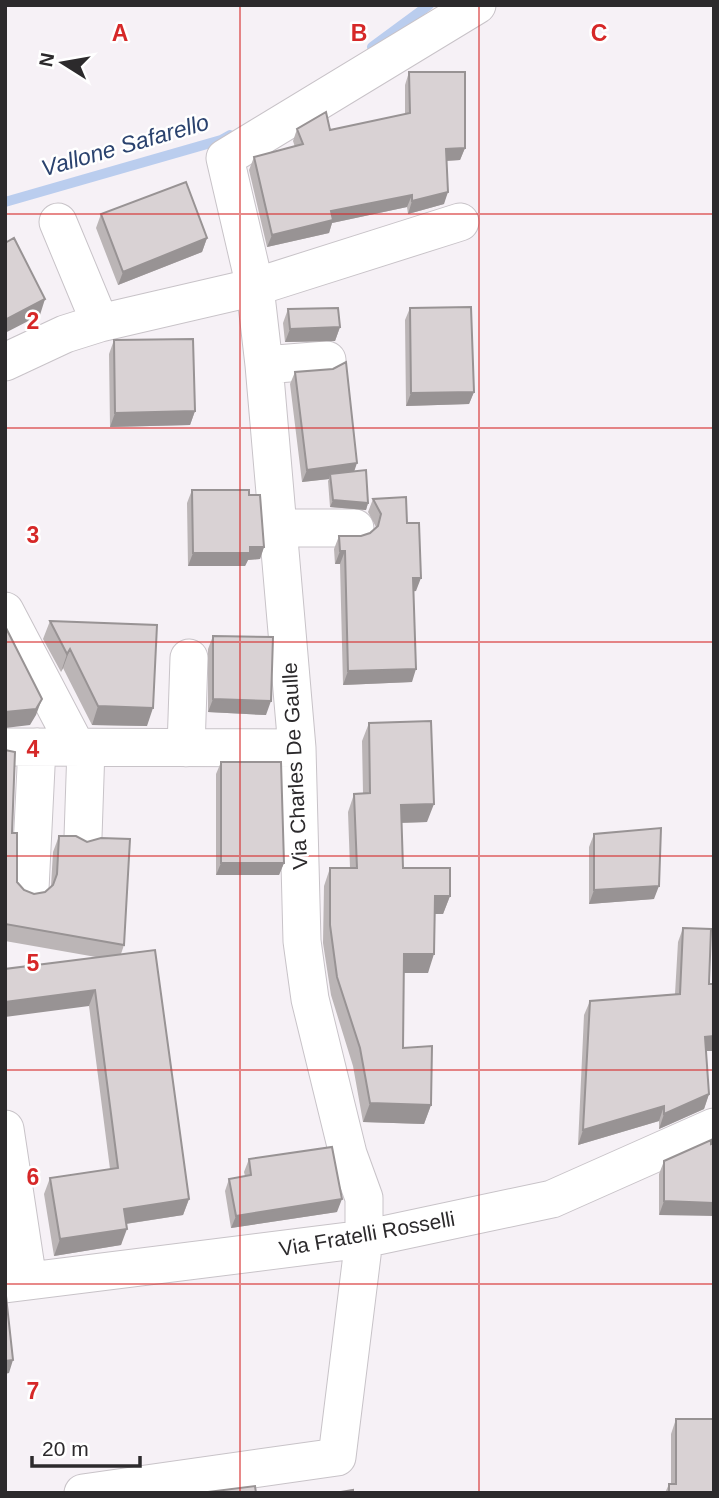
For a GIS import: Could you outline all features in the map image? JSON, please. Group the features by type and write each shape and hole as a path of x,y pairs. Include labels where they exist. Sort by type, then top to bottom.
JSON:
{"street":[{"name":"Via Charles De Gaulle","path":"83,1493 337,1457 364,1239 364,1198 348,1154 310,999 302,941 297,748 264,365 255,287 225,158 477,5"},
{"path":"58,222 100,323"},
{"path":"5,362 65,334 100,323 255,287 460,222"},
{"path":"264,365 327,360"},
{"path":"280,528 355,528"},
{"path":"5,611 81,748 83,837"},
{"path":"186,748 189,658"},
{"path":"30,889 21,747 297,748"},
{"name":"Via Fratelli Rosselli","path":"17,1282 364,1239 552,1199 714,1127"},
{"path":"5,1129 17,1282"}],"building":[{"path":"409,72 465,72 465,148 446,149 448,192 412,201 412,195 331,211 333,220 272,235 254,157 303,144 297,129 326,112 330,130 410,113"},
{"path":"186,182 207,238 123,272 101,214"},
{"path":"14,238 45,299 5,320 5,243"},
{"path":"471,307 474,392 411,393 410,308"},
{"path":"338,308 340,327 290,329 288,309"},
{"path":"193,339 195,411 115,413 114,340"},
{"path":"346,362 357,463 307,470 295,372 333,369"},
{"path":"366,470 368,503 333,500 330,474"},
{"path":"192,490 249,490 249,495 260,495 264,547 250,547 250,553 193,553"},
{"path":"406,497 407,523 419,523 421,578 413,578 416,669 348,671 345,551 340,551 339,536 361,536 378,526 381,514 373,499"},
{"path":"50,621 157,625 153,708 98,706 70,649 67,654"},
{"path":"5,626 42,699 36,709 5,712"},
{"path":"213,636 273,637 271,701 213,699"},
{"path":"431,721 434,804 401,805 403,868 450,868 450,896 435,896 434,954 404,954 403,1048 432,1046 431,1105 370,1103 360,1048 337,977 330,925 330,868 357,868 354,794 370,793 369,723"},
{"path":"5,750 15,752 12,833 17,833 17,882 24,890 34,894 45,892 53,885 57,874 59,836 76,836 87,842 101,838 130,839 124,945 5,924"},
{"path":"221,762 281,762 284,863 221,863"},
{"path":"661,828 659,886 594,890 594,834"},
{"path":"683,928 711,929 709,984 714,984 714,1036 705,1037 709,1094 664,1114 664,1106 583,1130 590,1001 680,994"},
{"path":"155,950 189,1199 124,1209 127,1229 60,1239 50,1178 118,1168 95,990 5,1002 5,969"},
{"path":"711,1140 711,1144 714,1143 714,1203 664,1201 664,1161"},
{"path":"332,1147 342,1199 236,1216 229,1179 251,1175 249,1159"},
{"path":"5,1296 13,1360 5,1361"},
{"path":"676,1419 714,1419 714,1493 669,1493 669,1484 676,1484"},
{"path":"255,1486 256,1493 200,1493"}],"waterway":[{"name":"Vallone Safarello","path":"372,47 429,5"},
{"name":"Vallone Safarello","path":"5,202 221,140 230,135"}]}
